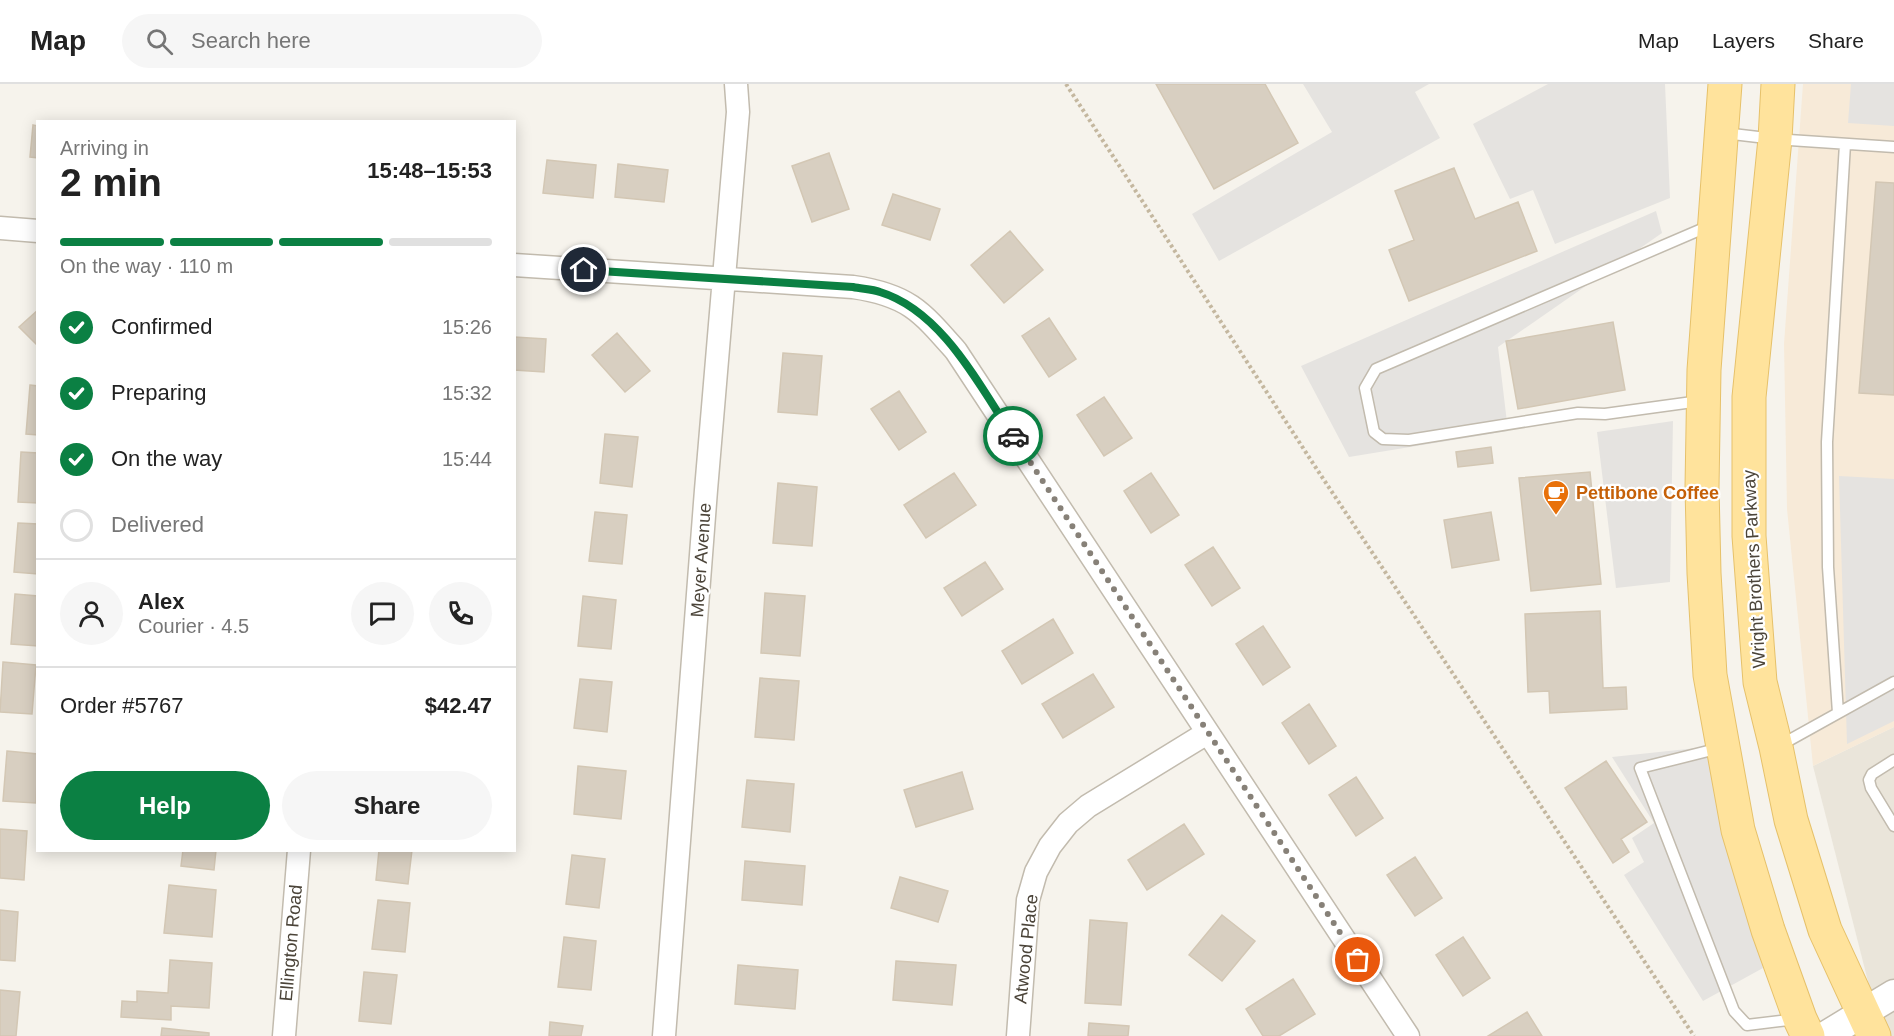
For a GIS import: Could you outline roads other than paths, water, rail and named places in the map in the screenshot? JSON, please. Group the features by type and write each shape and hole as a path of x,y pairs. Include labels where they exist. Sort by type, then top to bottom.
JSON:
{"main road":[{"path":"1725,84 1704,370 1702,487 1710,675 1738,830 1768,930 1811,1030"},
{"name":"Wright Brothers Parkway","path":"1778,84 1775,139 1749,397 1749,536 1760,682 1791,820 1825,930 1868,1024"}],"street":[{"name":"Meyer Avenue","path":"664,1036 738,112 736,84"},
{"path":"0,228 36,231"},
{"path":"516,265 853,287 879,291 925,316 956,351 1408,1036"},
{"name":"Atwood Place","path":"1018,1036 1028,900 1036,872 1050,846 1068,823 1088,806 1207,732"},
{"name":"Ellington Road","path":"284,1036 299,852"},
{"path":"1811,1030 1868,1024 1894,994"}],"lane":[{"path":"1722,133 1894,147"},
{"path":"1838,713 1828,567 1827,442 1845,144"},
{"path":"1704,400 1605,414 1578,413 1409,440 1383,439 1374,432 1365,388 1376,369 1715,223"},
{"path":"1776,747 1894,682"},
{"path":"1722,748 1640,768 1734,1011 1747,1025 1811,1030"},
{"path":"1894,760 1872,774 1869,780 1871,788 1894,826"}],"place":[{"name":"Pettibone Coffee","path":"1556,516"}]}
